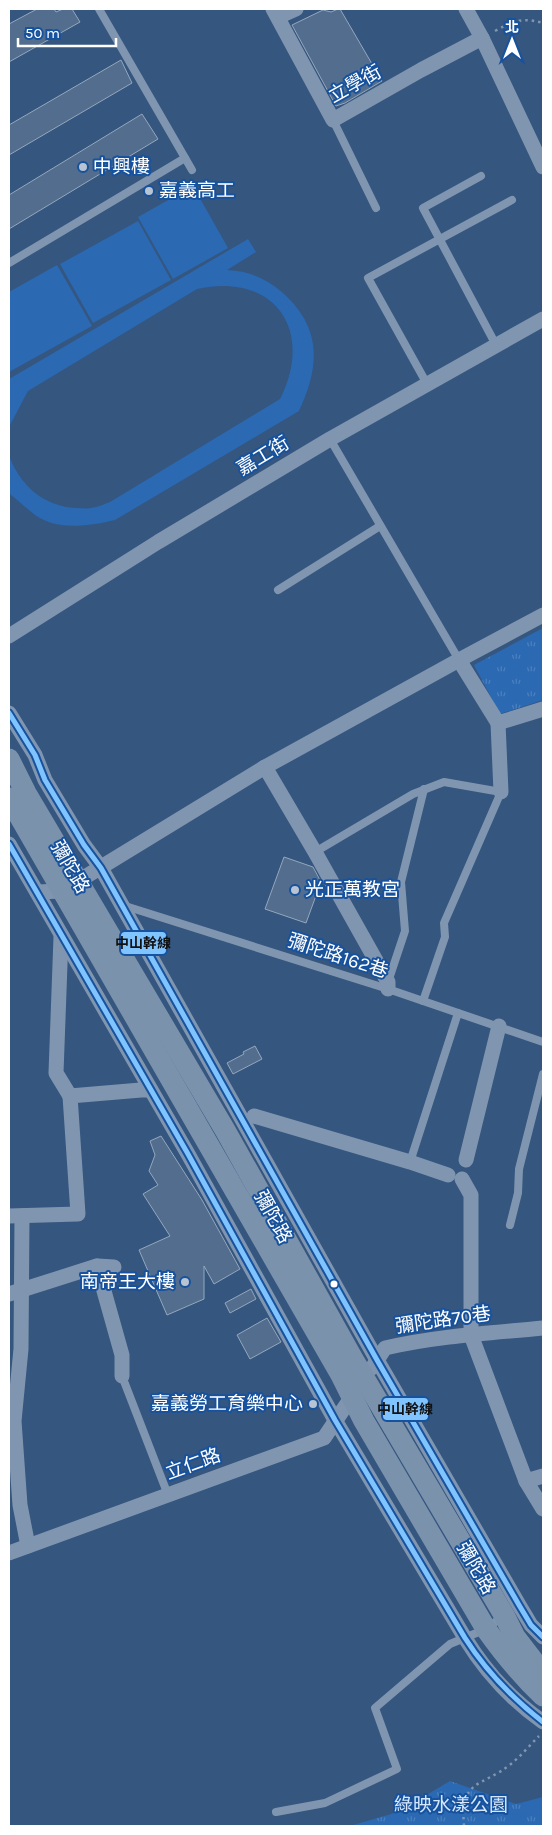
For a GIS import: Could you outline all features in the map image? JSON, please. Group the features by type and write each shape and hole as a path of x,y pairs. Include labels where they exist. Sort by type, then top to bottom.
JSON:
{"street":[{"path":"275,13 296,9"},
{"path":"466,9 482,38 543,167"},
{"name":"立學街","path":"275,13 332,120 482,38"},
{"name":"嘉工街","path":"9,636 158,542 330,440 543,319"},
{"path":"37,892 70,886 265,767 543,615"},
{"path":"459,660 498,723 501,792"},
{"path":"498,723 543,709"},
{"name":"彌陀路","path":"9,713 35,755 46,780 84,845 101,868 238,1124 377,1360 511,1610 515,1637 538,1667 539,1684"},
{"path":"12,772 40,767"},
{"path":"265,767 315,852 388,986"},
{"name":"彌陀路","path":"12,772 70,886 197,1148 335,1420 481,1663 541,1729"},
{"name":"彌陀路","path":"9,798 238,1124 358,1387 364,1421 486,1629 500,1649 539,1684"},
{"name":"彌陀路","path":"9,844 151,1090 197,1148 511,1610 543,1637"},
{"path":"28,1546 20,1505 14,1421 21,1349 16,1291 16,1216 78,1214 70,1096 56,1073 62,936"},
{"path":"466,1160 499,1026"},
{"path":"70,1096 151,1090"},
{"path":"238,1124 410,1162 455,1177 471,1195 471,1335 526,1481 543,1509"},
{"path":"16,1291 97,1266 114,1267"},
{"path":"97,1266 122,1355 122,1376"},
{"name":"彌陀路70巷","path":"358,1387 386,1348 471,1335 543,1328"},
{"name":"立仁路","path":"9,1553 324,1438 358,1387"},
{"path":"526,1481 543,1476"}],"lane":[{"path":"99,9 192,170"},
{"path":"332,120 376,208"},
{"path":"9,263 185,158"},
{"path":"481,176 423,208 496,346"},
{"path":"427,384 368,278 512,200"},
{"path":"330,440 459,660"},
{"path":"278,590 380,526"},
{"path":"315,852 413,794 444,782 501,792 444,923 445,937 424,1000"},
{"path":"388,986 405,931 401,882 424,789"},
{"path":"9,859 29,877"},
{"name":"彌陀路162巷","path":"121,905 388,986 458,1013 543,1042"},
{"path":"410,1162 458,1013"},
{"path":"510,1225 518,1193 519,1169 543,1074"},
{"path":"122,1376 168,1495"},
{"path":"276,1812 324,1803 397,1769 375,1708 450,1644 486,1629 511,1610"},
{"path":"539,1684 543,1704"}],"path":[{"path":"482,38 510,23 521,20 543,23"},
{"path":"464,1826 463,1809 470,1789 511,1764 541,1729"}],"green space":[{"path":"193,186 228,248 173,279 138,217"},
{"path":"138,221 171,280 93,323 60,264"},
{"path":"248,239 256,252 227,270 257,276 277,288 296,306 311,334 314,348 311,378 299,411 115,520 74,526 54,523 35,515 9,492 9,456 20,477 43,499 64,506 94,508 110,502 280,399 290,374 293,350 289,329 280,312 266,298 247,289 224,286 197,289 28,391 9,427 9,379"},
{"path":"57,265 92,326 9,372 9,292"},
{"path":"543,628 543,700 500,714 474,665"},
{"name":"綠映水漾公園","path":"450,1781 516,1804 543,1797 543,1826 350,1826 398,1812"}],"building":[{"path":"37,9 54,9 56,12 63,9 72,9 80,22 9,62 9,24"},
{"path":"340,9 382,81 345,103 336,106 292,25 323,10 331,12"},
{"path":"121,60 132,83 9,155 9,125"},
{"name":"中興樓","path":"142,114 158,139 9,229 9,195"},
{"name":"光正萬教宮","path":"284,857 313,867 321,882 306,923 265,909"},
{"path":"255,1046 262,1059 233,1074 227,1063"},
{"path":"161,1136 202,1200 240,1269 214,1284 204,1266 204,1299 167,1315 139,1250 170,1236 143,1194 158,1185 149,1171 155,1155 150,1141"},
{"path":"251,1289 256,1299 230,1313 225,1303"},
{"path":"267,1318 281,1342 250,1359 237,1335"}],"transit line":[{"name":"中山幹線","path":"9,713 35,755 45,780 84,845 101,868 377,1360 519,1605 531,1625 543,1637"},
{"name":"中山幹線","path":"9,844 188,1154 335,1420 465,1638 500,1683 543,1722"}],"place":[{"name":"中興樓","path":"83,167"},
{"name":"嘉義高工","path":"149,191"},
{"name":"光正萬教宮","path":"295,890"},
{"name":"南帝王大樓","path":"185,1282"},
{"name":"嘉義勞工育樂中心","path":"313,1404"}]}
